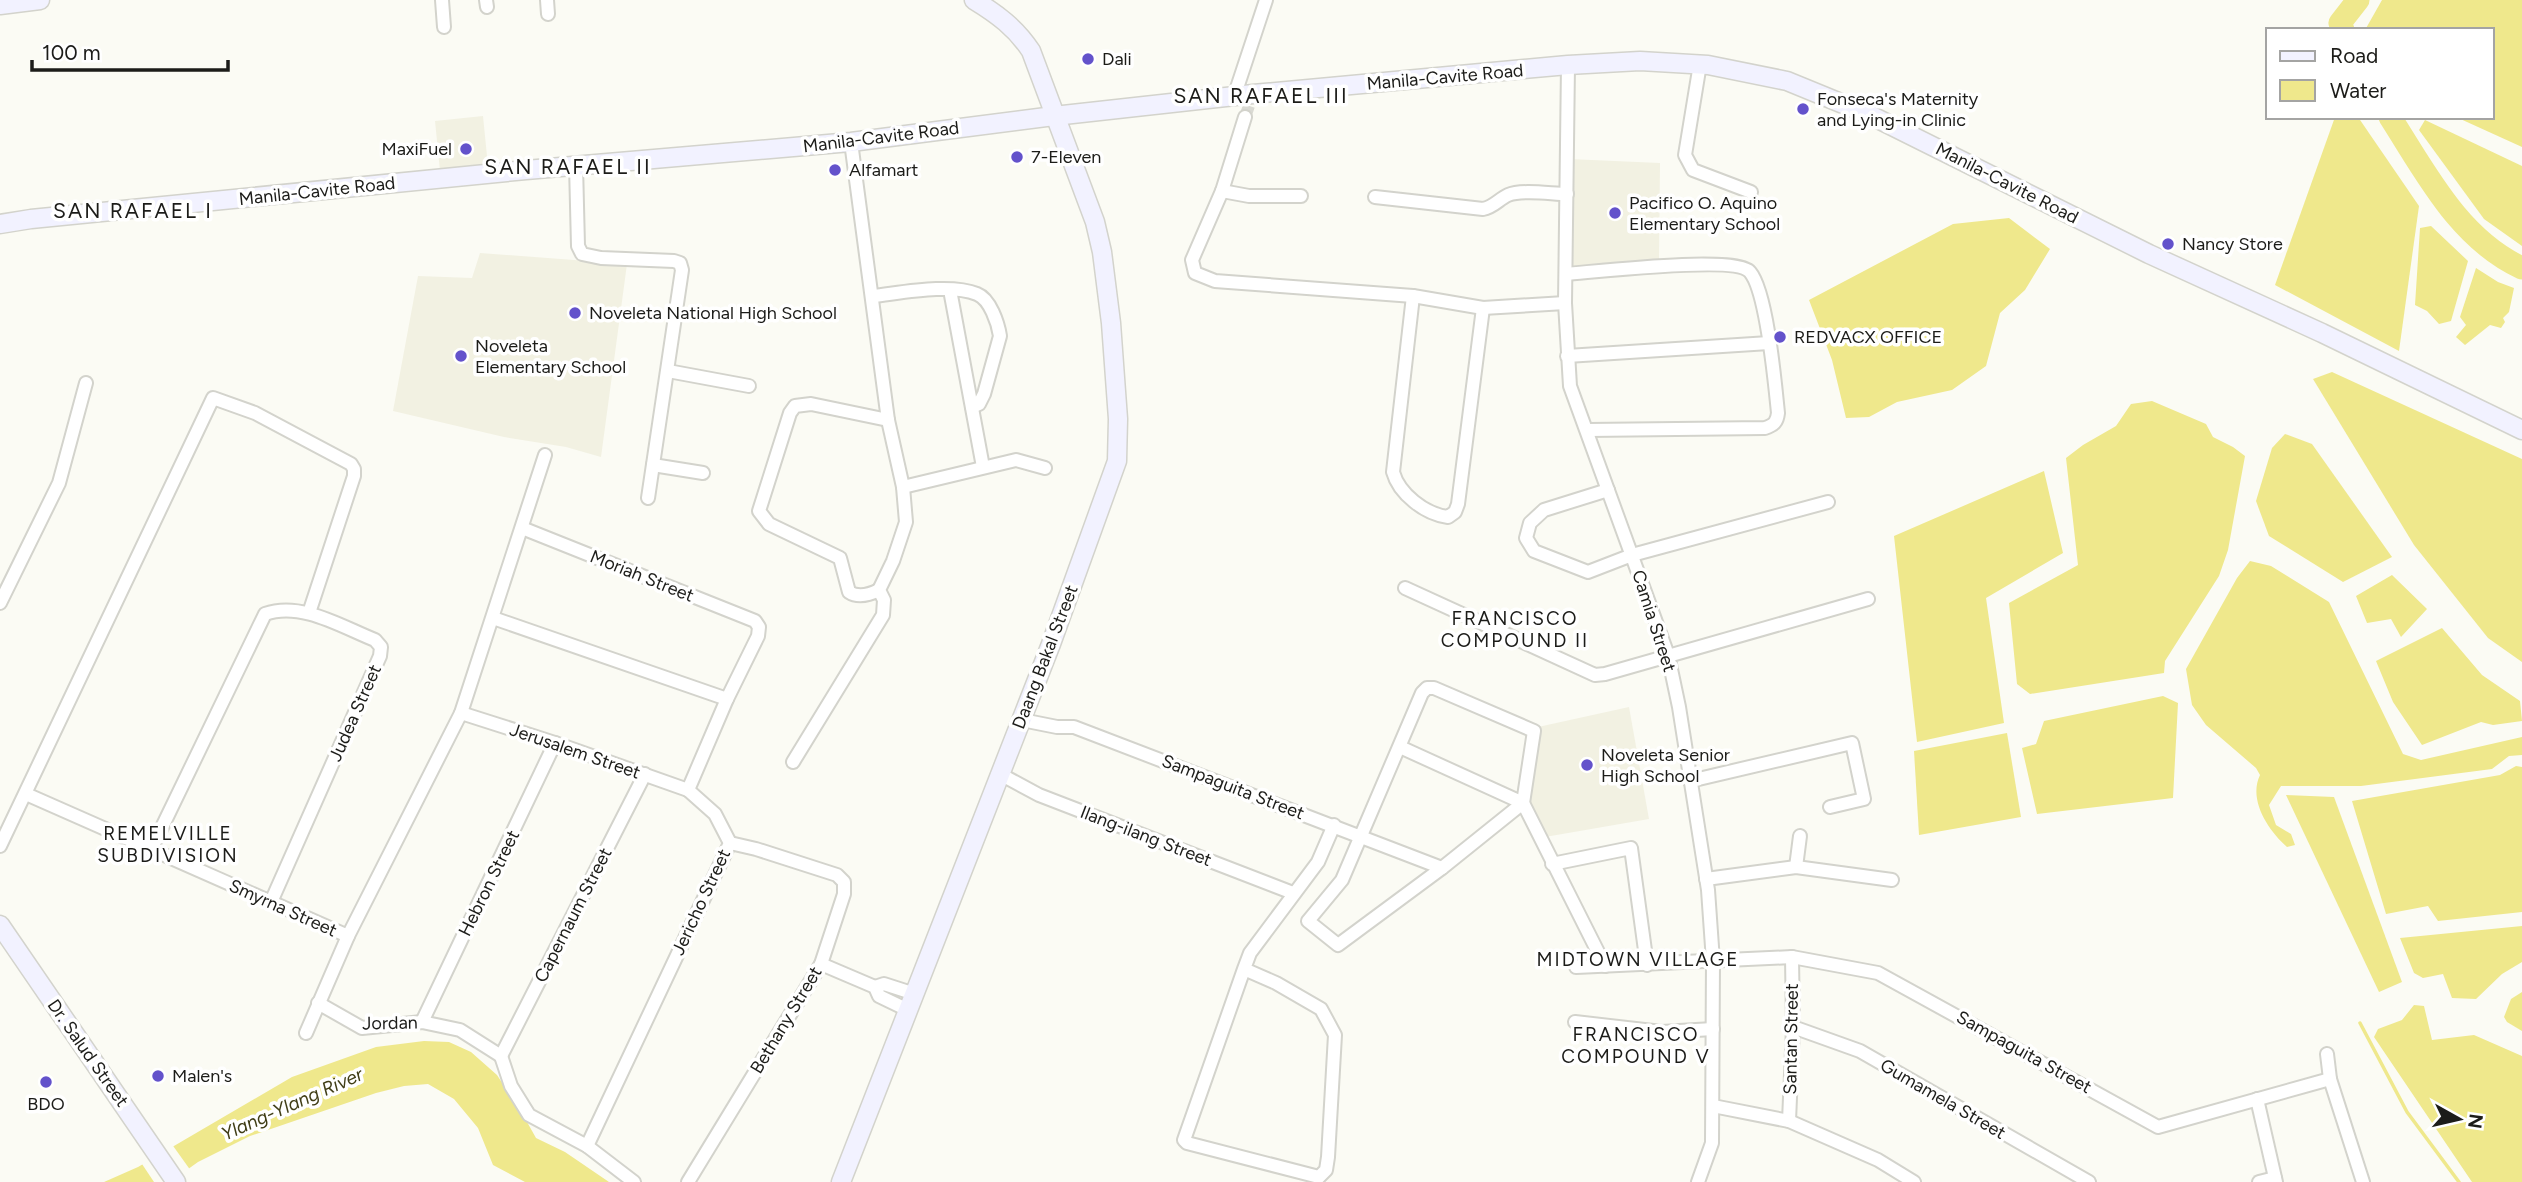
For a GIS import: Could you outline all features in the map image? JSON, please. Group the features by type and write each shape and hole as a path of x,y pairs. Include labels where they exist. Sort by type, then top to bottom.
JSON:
{"main road":[{"path":"0,5 40,0"},
{"name":"Daang Bakal Street","path":"841,1182 1022,720 1117,461 1118,419 1111,323 1096,222 1031,51 1012,26 974,0"},
{"name":"Manila-Cavite Road","path":"0,224 576,165 851,142 1054,116 1567,65 1640,61 1700,64 1787,81 1870,115 2149,254 2322,333 2522,430"},
{"name":"Dr. Salud Street","path":"0,925 176,1182"}],"street":[{"path":"442,0 444,27"},
{"path":"547,0 548,14"},
{"path":"1246,97 1266,0"},
{"path":"1700,64 1685,155 1693,170 1751,192"},
{"name":"Camia Street","path":"1567,65 1564,303 1570,386 1668,655 1679,707 1706,879 1713,961 1713,1106 1712,1143 1698,1182"},
{"path":"1245,117 1222,191 1192,260 1195,273 1215,281 1413,296 1483,308 1564,303"},
{"path":"851,142 888,420 903,487 906,522 878,590 858,596 849,592 840,558 769,524 759,511 790,413 795,406 811,404 888,420"},
{"path":"576,165 578,246 582,254 590,257 674,261 680,263 682,270 648,498"},
{"path":"1222,191 1249,196 1301,196"},
{"path":"1375,197 1483,209 1491,208 1514,193 1567,194"},
{"path":"1566,274 1661,266 1742,266 1750,272 1759,290 1769,343 1778,413 1777,421 1772,426 1588,430"},
{"path":"873,296 950,290 976,294 985,299 1000,336 984,394 979,404 972,407"},
{"path":"950,290 983,467"},
{"path":"1413,296 1392,472 1396,485 1427,511 1439,516 1448,517 1455,512 1458,504 1483,308"},
{"path":"1567,356 1769,343"},
{"path":"668,371 749,386"},
{"path":"0,604 59,483 86,383"},
{"path":"0,846 214,398 255,413 351,464 354,469 309,613"},
{"path":"306,1033 348,936 461,713 545,455"},
{"path":"903,487 1016,460 1045,468"},
{"path":"653,466 703,473"},
{"path":"1608,490 1544,510 1530,523 1526,538 1534,551 1588,572 1632,555 1828,502"},
{"name":"Moriah Street","path":"522,528 755,621 759,627 758,636 727,699"},
{"path":"1405,588 1595,675 1868,599"},
{"path":"793,762 883,615 884,600 878,590"},
{"name":"Judea Street","path":"151,850 265,614 276,610 309,613 375,640 381,647 380,656 271,902"},
{"path":"494,618 727,699 688,790"},
{"path":"1523,803 1442,869 1338,945 1308,921 1342,880 1422,693 1427,688 1434,688 1534,731 1523,803 1605,966"},
{"name":"Jerusalem Street","path":"461,713 688,790"},
{"name":"Sampaguita Street","path":"1022,720 1048,726 1073,727 1334,825 1442,869"},
{"name":"Hebron Street","path":"422,1022 555,743"},
{"path":"1690,781 1852,743 1864,799 1830,807"},
{"path":"1400,747 1523,803"},
{"name":"Capernaum Street","path":"501,1056 645,774"},
{"name":"Ilang-ilang Street","path":"1000,774 1040,795 1293,893"},
{"name":"Jericho Street","path":"587,1146 730,843 715,814 688,790"},
{"name":"Smyrna Street","path":"26,794 348,936"},
{"path":"1244,969 1276,983 1321,1009 1335,1035 1328,1157 1326,1170 1319,1177 1262,1164 1186,1143 1184,1140 1244,969 1250,953 1318,862 1334,825"},
{"path":"1796,867 1800,836"},
{"name":"Bethany Street","path":"688,1182 821,964 844,894 844,882 837,875 730,843"},
{"path":"1552,864 1631,848 1647,965"},
{"path":"1706,879 1796,867 1892,880"},
{"name":"Sampaguita Street","path":"1576,967 1792,957 1878,973 2158,1127 2330,1079"},
{"name":"Santan Street","path":"1789,1121 1793,1027 1792,957"},
{"path":"821,964 875,987 884,984 911,1002"},
{"name":"Jordan","path":"318,1003 362,1028 422,1022 460,1030 501,1056"},
{"path":"1575,1022 1662,1032 1713,1029"},
{"name":"Gumamela Street","path":"1793,1027 1860,1051 2089,1182"},
{"path":"2327,1054 2330,1079 2363,1182"},
{"path":"501,1056 518,1101 529,1115 587,1146 634,1182"},
{"path":"2257,1099 2275,1180 2259,1182"},
{"path":"1713,1106 1789,1121 1878,1160 1914,1182"}],"shaded area":[{"path":"483,116 488,166 440,171 435,121"},
{"name":"Pacifico O. Aquino Elementary School","path":"1569,159 1660,163 1659,263 1571,270"},
{"path":"480,253 627,264 601,457 566,447 504,437 393,411 418,276 472,278"},
{"name":"Noveleta Senior High School","path":"1629,707 1649,819 1545,837 1529,803 1538,727"}],"water":[{"path":"2382,0 2522,0 2522,147 2460,119 2494,119 2494,28 2366,28"},
{"path":"2334,119 2359,119 2419,206 2399,351 2275,285"},
{"path":"2425,120 2522,166 2522,246 2484,219 2419,130"},
{"path":"2009,218 2050,249 2025,290 2000,313 1986,366 1952,390 1897,402 1869,417 1846,418 1832,360 1809,300 1953,224"},
{"path":"2431,226 2468,261 2451,321 2439,324 2427,311 2415,305 2420,228"},
{"path":"2476,268 2498,282 2514,288 2509,312 2503,318 2505,322 2501,328 2490,325 2465,345 2456,337 2466,325 2460,317"},
{"path":"2332,372 2522,459 2522,662 2488,638 2414,545 2313,379"},
{"path":"2152,401 2206,424 2213,437 2245,456 2228,550 2219,576 2165,661 2164,673 2030,694 2017,684 2009,603 2078,565 2066,458 2116,426 2131,404"},
{"path":"2285,434 2312,444 2392,557 2343,582 2269,536 2256,501 2272,448"},
{"path":"2044,471 2063,553 1986,598 2004,723 1917,742 1894,536"},
{"path":"2250,561 2271,566 2329,602 2403,754 2421,760 2522,737 2522,755 2509,756 2492,769 2361,786 2281,786 2269,805 2276,825 2291,834 2295,845 2287,847 2273,832 2258,804 2256,794 2260,775 2256,768 2206,725 2192,705 2186,669 2237,578"},
{"path":"2392,575 2427,609 2401,637 2391,619 2367,623 2356,596"},
{"path":"2442,628 2482,675 2520,701 2522,721 2493,725 2481,722 2422,745 2393,702 2376,661"},
{"path":"2163,696 2178,703 2173,798 2037,814 2022,748 2036,744 2044,721"},
{"path":"2007,733 2021,817 1919,835 1914,751"},
{"path":"2516,766 2522,767 2522,912 2438,921 2428,906 2386,914 2352,801 2500,775"},
{"path":"2286,795 2334,797 2402,982 2379,992"},
{"path":"2522,926 2522,962 2502,974 2476,999 2452,998 2443,974 2423,978 2414,973 2400,938"},
{"path":"2522,992 2522,1031 2507,1022 2504,1017 2511,999"},
{"path":"2414,1005 2424,1006 2432,1040 2474,1035 2522,1056 2522,1182 2472,1182 2374,1037 2378,1029 2402,1020"},
{"name":"Ylang-Ylang River","path":"424,1041 449,1042 471,1052 497,1075 536,1138 565,1152 609,1182 525,1182 493,1165 478,1128 454,1099 428,1084 404,1086 376,1093 250,1136 198,1162 170,1182 104,1182 138,1167 292,1077 376,1047"}],"pier":[{"path":"171,1143 191,1171 176,1182 154,1182 140,1161"}],"waterway":[{"path":"2342,28 2340,23 2358,0"},
{"path":"2391,119 2431,182 2462,222 2480,240 2522,268"},
{"path":"2360,1023 2407,1112 2459,1182"}],"tunnel":[{"path":"1245,117 1251,100"}],"place":[{"name":"Dali","path":"1088,59"},
{"name":"Fonseca's Maternity and Lying-in Clinic","path":"1803,109"},
{"name":"MaxiFuel","path":"466,149"},
{"name":"7-Eleven","path":"1017,157"},
{"name":"Alfamart","path":"835,170"},
{"name":"Pacifico O. Aquino Elementary School","path":"1615,213"},
{"name":"Nancy Store","path":"2168,244"},
{"name":"Noveleta National High School","path":"575,313"},
{"name":"REDVACX OFFICE","path":"1780,337"},
{"name":"Noveleta Elementary School","path":"461,356"},
{"name":"Noveleta Senior High School","path":"1587,765"},
{"name":"Malen's","path":"158,1076"},
{"name":"BDO","path":"46,1082"}],"district":[{"name":"SAN RAFAEL III","path":"1261,95"},
{"name":"SAN RAFAEL II","path":"568,166"},
{"name":"SAN RAFAEL I","path":"133,210"},
{"name":"FRANCISCO COMPOUND II","path":"1515,629"},
{"name":"REMELVILLE SUBDIVISION","path":"168,844"},
{"name":"MIDTOWN VILLAGE","path":"1638,959"},
{"name":"FRANCISCO COMPOUND V","path":"1636,1045"}]}
